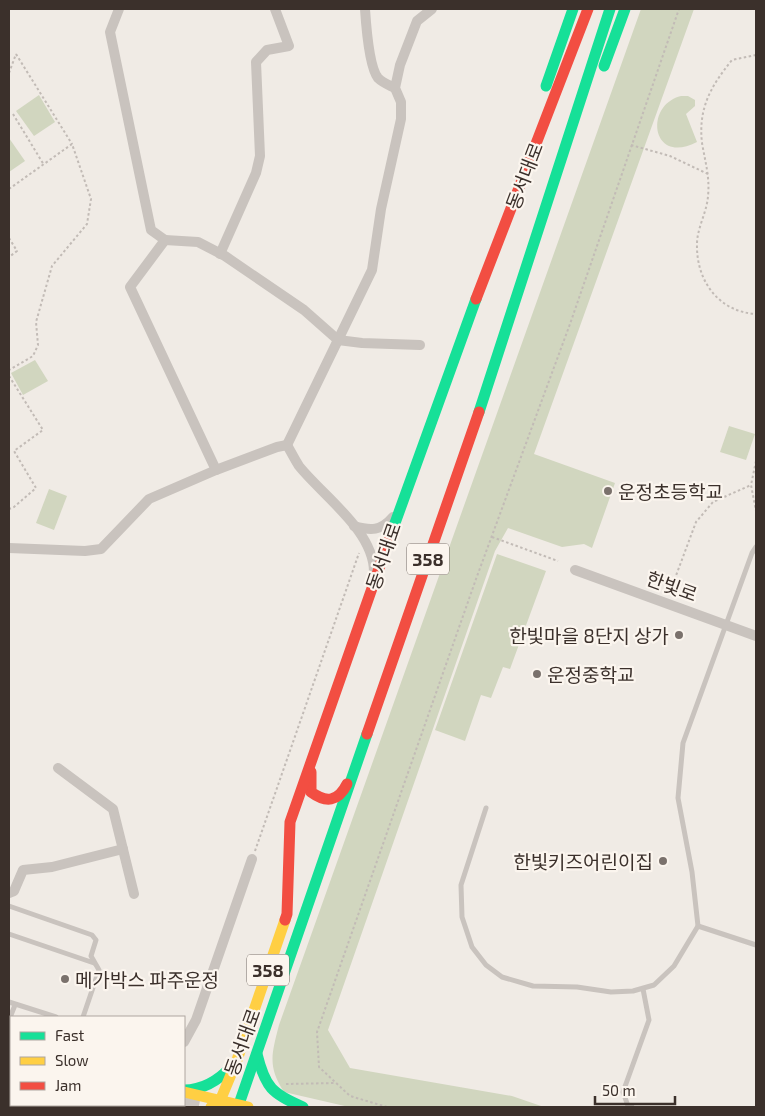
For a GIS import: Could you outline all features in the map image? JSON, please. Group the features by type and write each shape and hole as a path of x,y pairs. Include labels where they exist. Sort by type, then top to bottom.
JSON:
{"main road":[{"path":"447,374 572,9"},
{"name":"동서대로","path":"215,1104 237,1060 287,914 290,822 447,374 588,9"},
{"name":"동서대로","path":"242,1107 257,1052 487,388 610,9"},
{"path":"487,388 624,9"},
{"path":"316,747 309,779 311,792 321,799 333,800 344,790 358,763"},
{"path":"257,1052 262,1075 267,1087 285,1102 303,1107"},
{"path":"185,1091 211,1084 225,1074 237,1060"},
{"path":"185,1091 215,1104 242,1107"},
{"path":"82,1106 95,1107"}],"street":[{"path":"119,9 110,32 152,230 165,240 198,242 220,254 304,310 338,340 362,343 420,345"},
{"path":"220,254 256,172 260,156 256,62 267,50 289,46 275,9"},
{"path":"365,9 366,26 377,76 384,83 395,88"},
{"path":"288,445 372,270 381,208 401,119 401,102 395,88 400,65 416,21 432,9"},
{"path":"165,240 130,287 216,470"},
{"path":"9,548 85,551 101,549 149,499 216,470 277,447 288,445"},
{"path":"288,445 298,465 357,530 372,554 374,571 372,588"},
{"path":"357,530 378,530 394,516 405,495"},
{"name":"한빛로","path":"575,570 756,636"},
{"path":"58,768 113,809 134,894"},
{"path":"9,894 14,891 23,870 52,866 123,850"},
{"path":"185,1040 196,1020 252,859"}],"lane":[{"path":"486,808 461,884 462,917 472,947 486,965 502,977 533,986 577,987 611,992 643,989 654,985 674,966 698,926 692,872 678,798 683,743 752,552 756,547"},
{"path":"9,906 92,935 96,940 91,956 99,970 83,1016"},
{"path":"698,926 756,945"},
{"path":"9,934 94,963"},
{"path":"632,1107 628,1106 624,1092 649,1020 643,989"},
{"path":"9,1002 53,1016"},
{"path":"11,1016 15,1005"}],"path":[{"path":"387,1107 350,1096 319,1067 317,1032 492,537 570,324 679,9"},
{"path":"9,73 16,54 72,144 91,199 87,224 52,266 36,322 38,345 33,356 9,370"},
{"path":"756,55 732,60 718,78 706,99 702,143 708,174 708,196 697,243 700,271 709,290 728,307 756,314"},
{"path":"13,114 44,164"},
{"path":"9,189 72,144"},
{"path":"631,145 670,156 708,174"},
{"path":"9,238 17,251 9,257"},
{"path":"9,376 43,430 14,451 36,488 14,507 9,508"},
{"path":"756,462 751,484 756,510"},
{"path":"671,589 696,522 713,502 751,484"},
{"path":"252,859 359,555 357,530"},
{"path":"492,537 558,561"},
{"path":"283,1084 336,1083"}],"green space":[{"path":"641,9 694,9 534,454 615,483 592,548 584,544 562,547 508,528 495,551 328,1030 350,1068 512,1096 544,1107 349,1107 284,1092 275,1074 272,1059 279,1025"},
{"path":"39,95 55,122 34,136 16,111"},
{"path":"681,96 688,96 695,100 695,106 686,114 697,142 682,147 670,146 662,140 658,131 658,121 661,110 669,102"},
{"path":"9,138 25,161 9,172"},
{"path":"35,360 48,381 23,395 11,373"},
{"path":"729,426 755,434 746,460 720,452"},
{"path":"49,489 67,496 54,530 36,523"},
{"path":"497,554 546,571 510,669 503,667 491,698 481,695 465,741 435,730"}],"tunnel":[{"path":"185,1104 199,1107"}],"traffic: fast":[{"path":"546,86 573,9"},
{"path":"479,412 610,9"},
{"path":"604,66 625,9"},
{"path":"390,537 476,299"},
{"path":"238,1107 367,734"},
{"path":"257,1054 263,1074 271,1088 284,1098 303,1107"},
{"path":"185,1090 191,1090 211,1083 232,1066"},
{"path":"88,1106 95,1107"}],"traffic: slow":[{"path":"211,1107 220,1101 237,1060 285,920"},
{"path":"185,1092 248,1107"}],"traffic: jam":[{"path":"476,299 588,9"},
{"path":"367,734 479,412"},
{"path":"285,920 287,914 290,822 390,537"},
{"path":"311,772 311,792 316,796 331,799 340,794 347,784"}],"place":[{"name":"운정초등학교","path":"608,491"},
{"name":"한빛마을 8단지 상가","path":"679,635"},
{"name":"운정중학교","path":"537,674"},
{"name":"한빛키즈어린이집","path":"663,861"},
{"name":"메가박스 파주운정","path":"65,979"}]}
